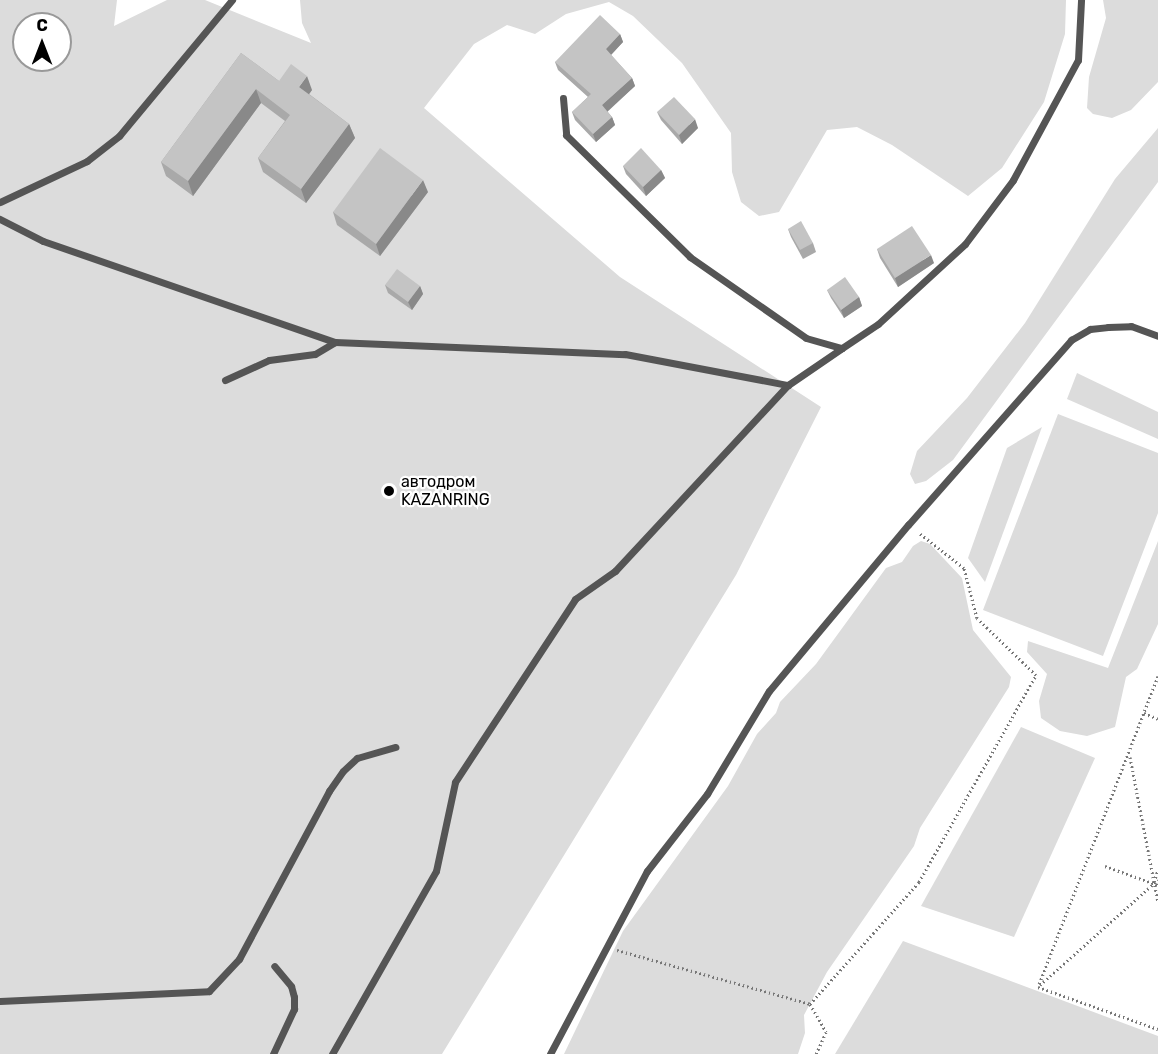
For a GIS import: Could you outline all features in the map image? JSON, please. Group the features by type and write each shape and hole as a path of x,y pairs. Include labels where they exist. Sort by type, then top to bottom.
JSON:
{"lane":[{"path":"0,202 87,161 119,136 232,0"},
{"path":"332,1054 436,870 455,782 575,599 615,572 788,385 878,324 965,244 1013,180 1078,60 1081,0"},
{"path":"563,99 566,135 690,257 806,338 842,348"},
{"path":"0,219 43,241 335,342 625,354 788,385"},
{"path":"550,1054 647,871 707,794 769,691 909,525 1071,340 1090,329 1108,327 1131,326 1158,336"},
{"path":"225,380 269,360 315,354 335,342"},
{"path":"0,1001 209,991 239,959 329,791 343,771 357,758 395,747"},
{"path":"273,1054 294,1009 291,986 274,966"}],"path":[{"path":"810,1004 919,882 1036,675 977,618 964,568 909,525"},
{"path":"1038,987 1130,755 1158,676"},
{"path":"1144,713 1158,718"},
{"path":"1130,755 1158,902"},
{"path":"1105,866 1158,885"},
{"path":"1153,884 1158,870"},
{"path":"1038,987 1158,880"},
{"path":"606,948 810,1004 826,1032 816,1054"},
{"path":"1038,987 1158,1029"}],"shaded area":[{"name":"автодром KAZANRING","path":"0,0 117,0 114,26 167,0 205,0 311,43 302,23 300,0 1066,0 1065,34 1044,102 1002,168 968,196 892,145 857,127 827,130 779,212 759,216 741,202 732,172 731,133 682,63 633,16 609,2 566,14 535,34 507,25 474,44 424,108 620,277 821,407 736,575 442,1054 0,1054"},
{"path":"1103,0 1158,0 1158,82 1131,110 1112,118 1093,114 1087,108 1089,77 1106,18"},
{"path":"1158,128 1158,182 953,460 926,481 915,484 910,474 917,451 967,398 1025,323 1115,179"},
{"path":"1077,373 1158,412 1158,439 1067,399"},
{"path":"1058,414 1158,453 1158,513 1103,656 983,610"},
{"path":"1042,427 985,582 968,558 1007,448"},
{"path":"921,541 930,544 962,578 973,630 1011,677 1009,687 920,828 914,846 827,972 804,1015 805,1033 798,1054 564,1054 623,931 728,786 757,734 776,713 780,702 816,664 886,568 902,562 913,546"},
{"path":"1158,541 1158,624 1137,669 1126,677 1115,727 1087,736 1060,731 1041,718 1039,701 1047,674 1027,652 1028,641 1108,668"},
{"path":"1021,727 1095,758 1014,937 921,906"},
{"path":"903,941 1158,1036 1158,1054 835,1054"}],"building":[{"path":"600,15 620,34 606,49 632,78 602,105 612,117 593,134 572,112 591,94 555,62"},
{"path":"241,53 279,81 291,64 307,76 299,87 349,124 301,189 258,158 290,115 256,89 188,181 161,162"},
{"path":"674,97 695,119 679,135 657,112"},
{"path":"380,148 423,180 376,244 333,212"},
{"path":"641,148 661,170 643,187 623,166"},
{"path":"801,221 813,243 800,250 788,229"},
{"path":"912,226 931,255 895,278 877,249"},
{"path":"397,269 420,286 408,302 385,285"},
{"path":"845,277 859,297 841,310 827,290"}],"place":[{"name":"автодром KAZANRING","path":"389,491"}]}
